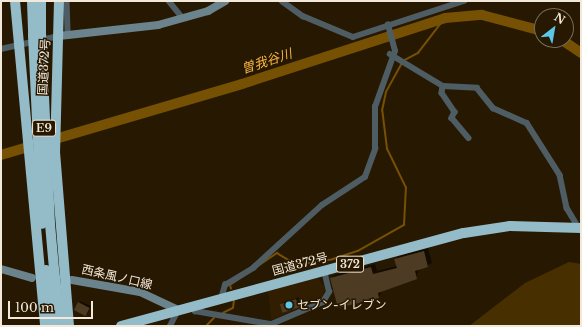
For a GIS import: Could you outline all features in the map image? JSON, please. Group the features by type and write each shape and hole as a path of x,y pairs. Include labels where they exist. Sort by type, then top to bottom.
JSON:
{"highway":[{"name":"国道372号","path":"15,1 45,326"},
{"name":"E9","path":"32,1 37,34 48,272 52,326"},
{"name":"E9","path":"37,34 41,1"},
{"name":"国道372号","path":"59,1 63,35 56,67 55,152 69,326"},
{"name":"国道372号","path":"121,326 487,228 580,228"},
{"name":"E9","path":"48,272 61,326"}],"street":[{"path":"63,35 67,1"},
{"path":"169,1 183,18"},
{"path":"1,49 63,35 158,25 208,11 225,1"},
{"path":"282,1 303,16 353,37 443,11 464,1"},
{"path":"221,300 225,285 258,265 322,205 365,177 375,149 375,107 394,54 388,27"},
{"path":"394,54 443,86 478,88 493,108 527,123 560,175 567,208 580,228"},
{"path":"443,86 442,93 455,112 452,118 469,138"},
{"path":"1,269 32,278"},
{"path":"192,306 195,311 269,325 323,302 329,292 324,271"},
{"path":"48,272 60,279"},
{"name":"西条風ノ口線","path":"72,280 140,292 178,310"},
{"path":"170,326 178,310"}],"shaded area":[{"path":"569,262 581,264 581,326 469,326 525,283"},
{"path":"318,277 325,289 321,299 271,320 268,291"}],"building":[{"path":"424,251 428,267 415,271 417,279 378,293 379,298 338,308 330,278 371,267 373,274 397,268 394,259"},
{"path":"296,299 299,308 283,313 280,304"},
{"path":"78,302 90,308 85,316 74,310"}],"waterway":[{"name":"曽我谷川","path":"1,155 242,84 445,18 482,15 534,29"},
{"path":"405,60 418,53 445,18"},
{"name":"曽我谷川","path":"574,48 581,53"},
{"path":"231,289 230,285 277,253 297,265 333,259 358,251 404,225 406,188 387,149 382,111 386,92 402,63"},
{"path":"223,313 233,308 234,300"},
{"path":"206,326 214,318"}],"place":[{"name":"セブン-イレブン","path":"289,305"}]}
